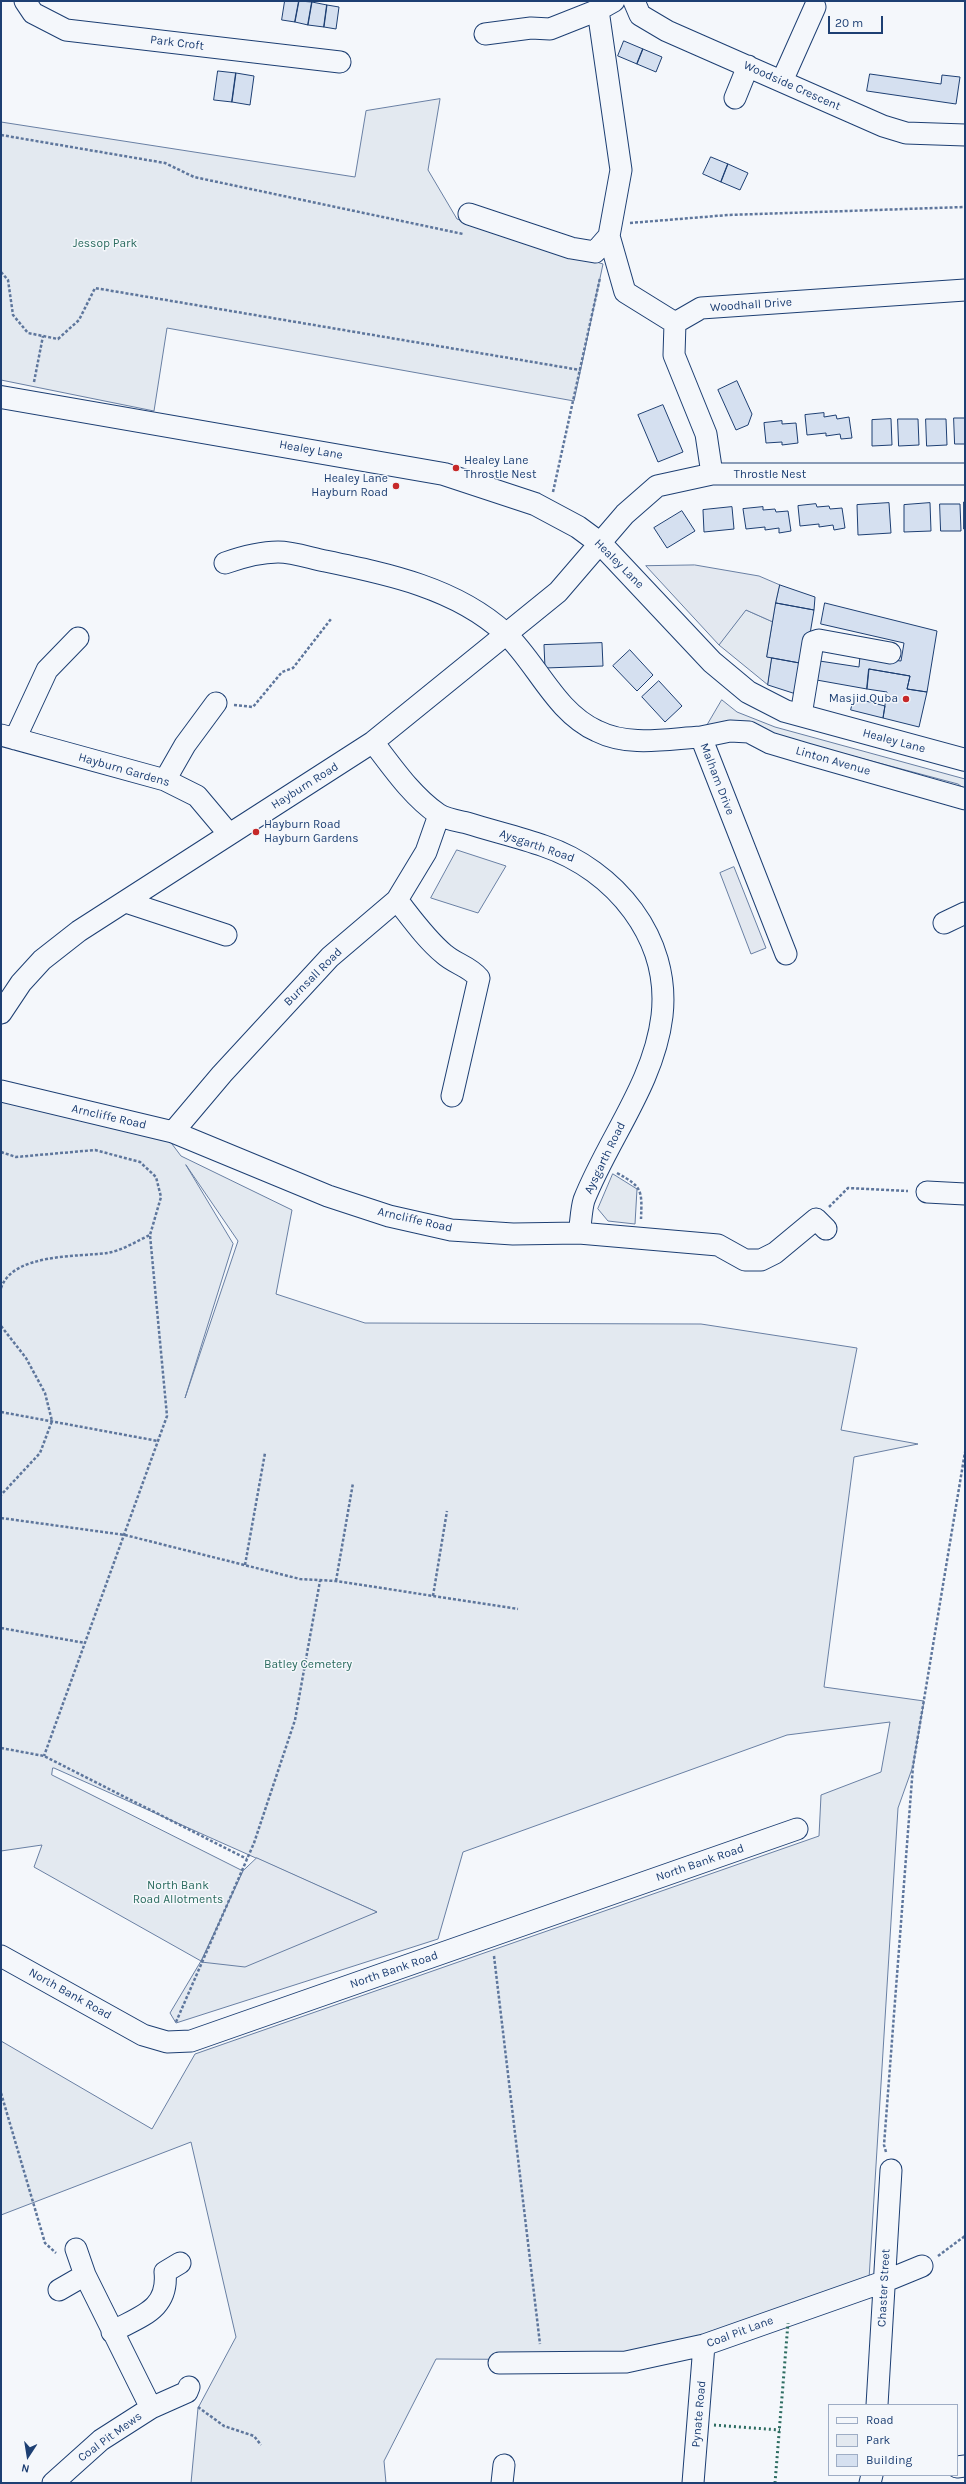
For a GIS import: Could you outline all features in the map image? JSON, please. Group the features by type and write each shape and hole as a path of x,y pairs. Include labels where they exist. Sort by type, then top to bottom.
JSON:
{"main road":[{"name":"Healey Lane","path":"1,397 444,474 549,509 601,544 712,662 748,692 785,711 965,760"}],"street":[{"name":"Park Croft","path":"25,1 33,13 66,30 340,62"},
{"name":"Woodside Crescent","path":"634,1 640,15 667,31 782,80 860,117 906,133 965,135"},
{"path":"484,34 530,28 550,29 606,6 621,170 609,236 625,292 675,323 674,355 706,434 712,474"},
{"path":"782,80 815,7"},
{"path":"735,98 748,66"},
{"path":"470,214 571,248 595,252 609,236"},
{"name":"Woodhall Drive","path":"675,323 701,308 965,290"},
{"name":"Throstle Nest","path":"601,544 625,514 658,486 712,474 965,474"},
{"name":"Hayburn Road","path":"1,1013 21,983 42,960 78,931 126,902 373,742 558,592 601,544"},
{"name":"Malham Drive","path":"225,563 251,554 279,552 387,575 440,591 489,619 506,634 565,708 596,731 616,738 637,741 701,737 786,954"},
{"path":"8,737 47,670 78,638"},
{"path":"801,715 813,642 819,640 890,652"},
{"path":"165,780 185,745 216,703"},
{"name":"Linton Avenue","path":"701,737 730,732 749,732 770,742 807,754 965,799"},
{"name":"Hayburn Gardens","path":"8,737 165,780 197,796 229,834"},
{"name":"Aysgarth Road","path":"373,742 409,788 439,815 544,846 578,859 625,898 640,918 659,969 663,991 662,1016 648,1069 584,1202 579,1233"},
{"name":"Burnsall Road","path":"173,1132 222,1074 330,957 398,900 426,852 439,815"},
{"path":"398,900 426,937 445,955 473,970 479,978 452,1096"},
{"path":"126,902 226,935"},
{"path":"944,923 965,913"},
{"name":"Arncliffe Road","path":"1,1091 173,1132 328,1196 389,1216 451,1230 513,1234 579,1233 639,1240 718,1246 745,1260 761,1260 775,1254 821,1224"},
{"path":"927,1192 965,1194"},
{"name":"North Bank Road","path":"1,1956 128,2028 167,2042 191,2041 797,1829"},
{"name":"Chaster Street","path":"877,2404 883,2282 891,2170"},
{"name":"Coal Pit Mews","path":"76,2249 85,2275 151,2408"},
{"path":"112,2332 158,2306 167,2287 165,2272 180,2263"},
{"name":"Coal Pit Lane","path":"499,2363 626,2362 704,2346 883,2282 922,2266"},
{"path":"59,2290 85,2275"},
{"name":"Pynate Road","path":"693,2483 704,2346"},
{"name":"Coal Pit Mews","path":"53,2483 101,2440 151,2408 184,2392"}],"path":[{"path":"1,135 165,163 194,177 464,234"},
{"path":"609,236 624,224 721,215 965,207"},
{"path":"1,272 8,280 13,315 28,333 43,336 58,338 79,320 95,288 580,370"},
{"path":"549,509 601,272"},
{"path":"30,401 43,336"},
{"path":"216,703 253,707 282,672 293,668 331,618"},
{"path":"1,1152 16,1157 95,1150 140,1162 156,1177 161,1197 150,1235 167,1416 44,1756"},
{"path":"602,1166 638,1186 642,1194 639,1240"},
{"path":"821,1224 848,1188 927,1192"},
{"path":"1,1288 3,1282 23,1266 64,1255 109,1253 150,1235"},
{"path":"1,1326 26,1358 46,1394 52,1421 40,1453 1,1495"},
{"path":"1,1412 158,1441"},
{"path":"891,2170 884,2145 913,1766 965,1452"},
{"path":"245,1565 265,1453"},
{"path":"336,1581 353,1483"},
{"path":"432,1596 447,1511"},
{"path":"1,1518 125,1535 300,1579 336,1581 518,1609"},
{"path":"167,2042 247,1859 294,1720 320,1581"},
{"path":"1,1628 86,1643"},
{"path":"1,1748 44,1756 247,1859"},
{"path":"492,1935 542,2363"},
{"path":"1,2093 45,2243 85,2275"},
{"path":"922,2266 965,2236"},
{"path":"184,2392 224,2426 254,2436 261,2445"}],"green space":[{"name":"Jessop Park","path":"440,99 428,170 457,219 603,264 574,401 167,328 154,411 1,380 1,122 355,177 366,111"},
{"path":"746,610 773,622 767,657 772,658 768,685 719,645"},
{"path":"722,700 737,712 775,727 965,779 965,789 958,784 830,750 705,729"},
{"path":"457,850 506,866 478,913 431,898"},
{"path":"1,1092 163,1132 181,1156 292,1210 276,1294 365,1323 701,1324 857,1348 841,1430 918,1444 854,1457 824,1687 924,1701 913,1766 898,1808 869,2279 636,2360 436,2359 384,2461 386,2483 191,2483 198,2408 236,2337 191,2142 1,2215 1,2041 152,2129 195,2054 819,1836 821,1795 881,1772 890,1722 787,1735 463,1852 438,1939 176,2023 170,2013 201,1961 34,1867 42,1845 1,1851","holes":["186,1165 238,1241 185,1398 233,1244","53,1768 377,1912 201,1961 243,1871 52,1775"]},
{"path":"613,1174 637,1189 635,1224 608,1221 598,1209"}],"shaded area":[{"path":"695,565 759,576 780,585 773,622 746,610 719,645 646,566"},
{"path":"734,867 766,948 751,954 720,873"},
{"path":"257,1858 377,1912 245,1967 201,1962 243,1871"}],"building":[{"path":"285,1 299,1 295,22 282,20"},
{"path":"299,1 312,2 308,25 295,22"},
{"path":"312,2 327,5 324,27 308,25"},
{"path":"327,5 339,7 336,29 324,27"},
{"path":"624,41 643,49 637,64 618,56"},
{"path":"643,49 662,57 656,72 637,64"},
{"path":"218,71 236,73 232,102 214,100"},
{"path":"236,73 254,76 250,105 232,102"},
{"path":"870,74 941,84 942,75 960,77 956,104 867,91"},
{"path":"711,157 728,164 721,182 703,174"},
{"path":"728,164 748,173 740,190 721,182"},
{"path":"737,381 752,414 748,425 736,430 718,390"},
{"path":"663,405 683,452 658,462 638,415"},
{"path":"824,413 824,417 836,415 837,419 849,417 852,438 841,439 840,434 826,436 826,433 807,435 805,415"},
{"path":"954,418 965,418 965,444 955,444"},
{"path":"891,419 892,445 872,446 872,420"},
{"path":"898,419 918,419 919,445 899,446"},
{"path":"926,419 946,419 947,445 927,446"},
{"path":"782,421 782,424 796,423 798,443 782,445 782,442 766,443 764,423"},
{"path":"965,502 965,529 964,529"},
{"path":"889,503 891,533 858,535 857,505"},
{"path":"930,503 931,531 904,532 904,505"},
{"path":"816,504 817,507 829,506 830,509 842,508 845,528 834,530 833,525 819,527 819,524 800,526 798,506"},
{"path":"940,504 960,504 961,531 941,531"},
{"path":"732,507 734,529 704,532 703,510"},
{"path":"763,507 763,510 775,509 776,512 788,511 791,531 779,533 779,528 765,530 765,527 746,529 743,509"},
{"path":"682,511 695,531 667,548 654,528"},
{"path":"780,585 815,597 814,610 776,603"},
{"path":"776,603 814,610 805,664 767,657"},
{"path":"825,603 937,631 927,692 907,689 910,676 869,669 867,689 811,679 813,660 859,667 860,656 901,661 904,643 821,624"},
{"path":"602,643 603,666 545,668 544,645"},
{"path":"630,650 653,675 637,691 613,666"},
{"path":"772,658 805,664 799,695 768,685"},
{"name":"Masjid Quba","path":"869,669 910,676 907,689 927,692 919,727 883,718 887,692 867,689"},
{"path":"659,681 682,706 665,722 642,697"},
{"path":"854,698 885,706 883,718 851,710"}],"hedge":[{"path":"775,2483 788,2323"},
{"path":"714,2425 780,2430"}],"place":[{"name":"Healey Lane Throstle Nest","path":"456,468"},
{"name":"Healey Lane Hayburn Road","path":"396,486"},
{"name":"Masjid Quba","path":"906,699"},
{"name":"Hayburn Road Hayburn Gardens","path":"256,832"}],"park label":[{"name":"Batley Cemetery","path":"308,1665"},
{"name":"North Bank Road Allotments","path":"178,1893"}]}
